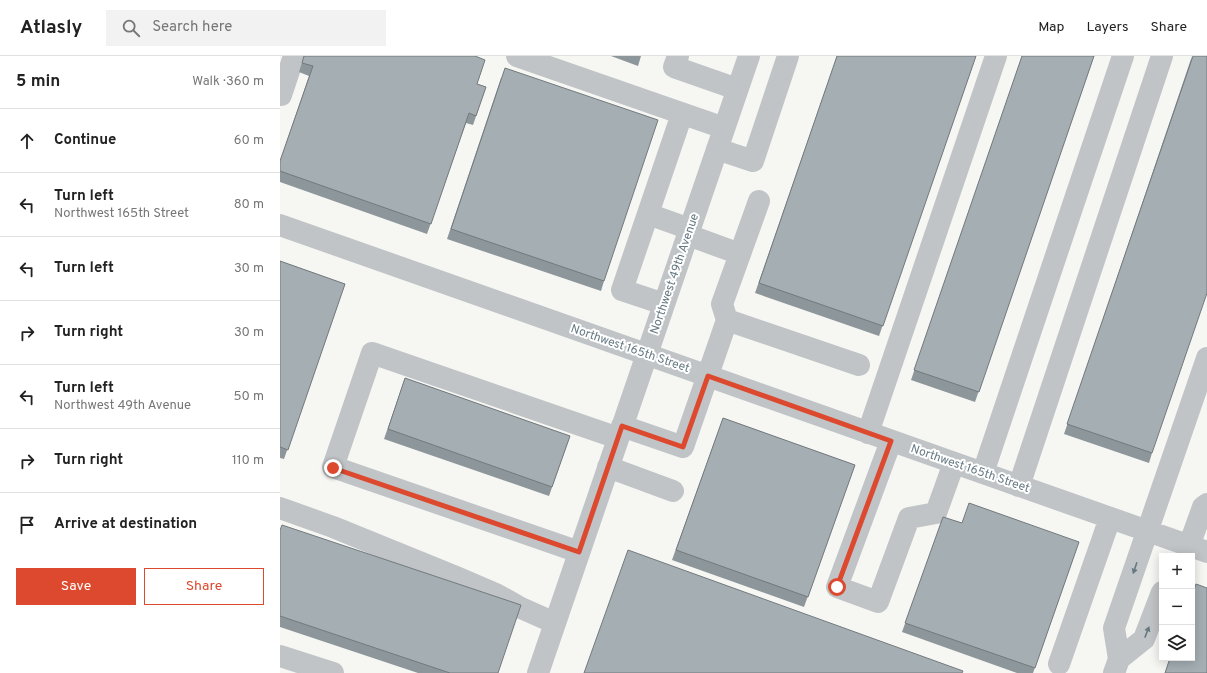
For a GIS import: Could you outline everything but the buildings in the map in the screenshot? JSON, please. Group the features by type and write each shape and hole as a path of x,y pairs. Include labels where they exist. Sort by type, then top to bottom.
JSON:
{"street":[{"path":"280,97 294,56"},
{"path":"517,56 724,128"},
{"path":"678,56 674,67 738,89"},
{"name":"Northwest 49th Avenue","path":"538,673 749,56"},
{"path":"717,149 753,161 788,56"},
{"path":"868,433 996,56"},
{"path":"982,473 1123,56"},
{"path":"1019,486 1162,56"},
{"path":"664,304 622,290 682,114"},
{"path":"579,552 333,468 372,353 620,432 683,447 727,320 722,304 759,201"},
{"path":"648,214 740,254"},
{"name":"Northwest 165th Street","path":"280,225 1110,518 1188,549"},
{"path":"727,320 859,365"},
{"path":"1117,666 1114,628 1207,358"},
{"path":"891,441 837,587 878,602 909,518 936,514 954,463"},
{"path":"608,467 673,491"},
{"path":"280,494 285,496 280,508 333,527 456,577 496,594 521,608 555,623"},
{"path":"1188,549 1203,507 1207,504"},
{"path":"1059,664 1110,518"},
{"path":"1117,666 1144,640 1159,600"},
{"path":"280,656 333,673"}],"route":[{"path":"333,468 579,552 622,426 683,447 708,376 891,441 837,587"}]}
